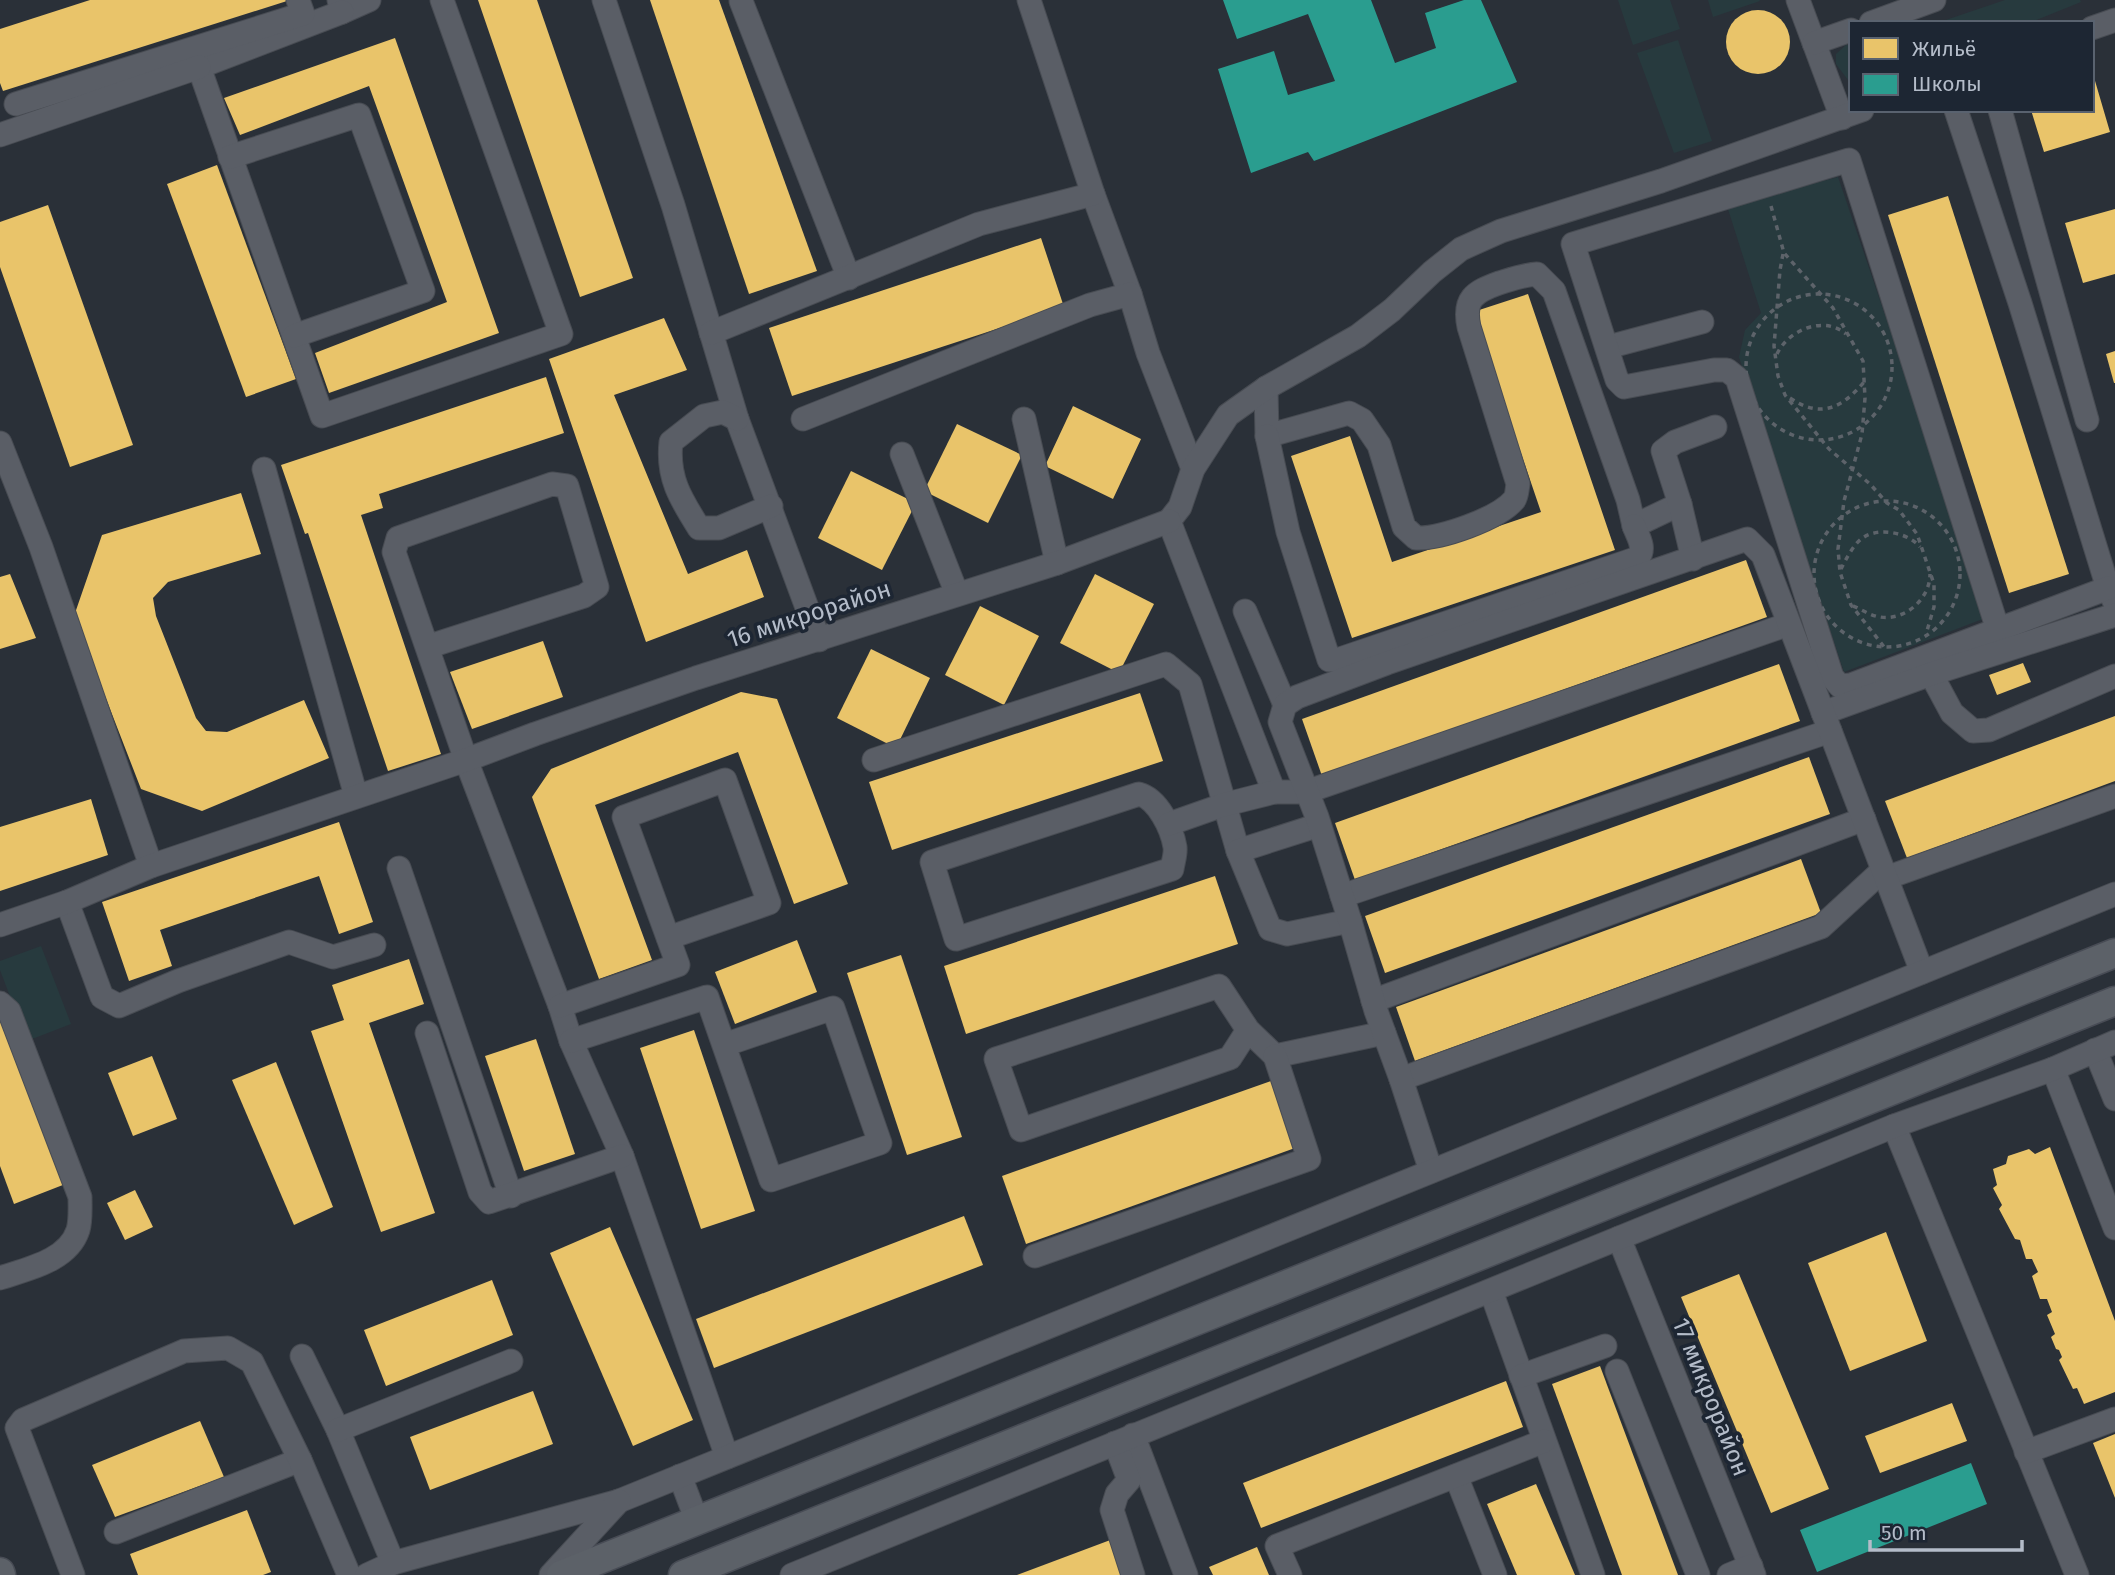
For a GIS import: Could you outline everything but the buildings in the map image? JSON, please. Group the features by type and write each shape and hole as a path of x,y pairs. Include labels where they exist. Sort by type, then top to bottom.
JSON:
{"main road":[{"path":"561,1575 2115,953"},
{"path":"682,1575 2115,1001"},
{"path":"1454,1218 1471,1259"}],"street":[{"path":"16,104 303,14 298,0"},
{"path":"0,135 199,67 341,6 369,0"},
{"path":"199,67 322,416 561,334 442,0"},
{"path":"604,0 673,205 737,419 819,640"},
{"path":"1029,0 1148,353 1194,469"},
{"path":"1798,0 1814,43 1849,108"},
{"path":"1876,21 1934,0"},
{"path":"741,1 849,278"},
{"path":"2094,27 2115,20"},
{"path":"1814,43 1849,31"},
{"path":"1957,112 2112,596 1998,630 1851,685 1840,686 1832,677 1737,378 1727,370 1714,370 1624,387 1618,380 1573,244 1849,160 1998,630"},
{"path":"2001,112 2087,420"},
{"path":"1274,792 1169,521 1180,507 1194,469 1228,415 1266,388 1358,336 1461,249 1501,231 1661,181 1852,114"},
{"path":"229,157 359,115 423,290 294,336"},
{"path":"1760,146 1768,183"},
{"path":"711,333 979,223 1093,194"},
{"path":"1266,388 1267,436 1288,532 1329,660 1337,660 1638,558 1642,553 1628,500 1554,290 1536,274 1521,275 1479,290 1468,304 1469,327 1518,484 1515,499 1497,513 1427,539 1416,538 1404,527 1379,445 1362,420 1349,413 1267,436"},
{"path":"803,419 1090,305 1130,294"},
{"path":"1608,347 1702,322"},
{"path":"737,419 723,412 704,416 671,442 669,463 674,483 699,528 719,528 771,506"},
{"path":"1024,419 1057,563"},
{"path":"1693,559 1680,504 1663,452 1675,442 1715,427"},
{"path":"0,443 41,547 151,866"},
{"path":"902,454 957,594"},
{"path":"264,469 356,796"},
{"path":"427,647 584,596 597,587 567,486 552,484 398,538 394,552 466,760 571,1041 622,1156 727,1457"},
{"path":"1634,526 1680,504"},
{"name":"16 микрорайон","path":"0,925 67,902 151,866 466,760 671,687 1057,563 1169,521"},
{"path":"1285,705 1297,697 1387,663 1747,539 1763,555 1922,972"},
{"path":"1245,611 1285,705 1280,722 1320,825 1373,1001 1431,1171"},
{"path":"1342,896 1826,722 1931,674 2115,615"},
{"path":"1169,824 1223,805 1274,792 1306,792 1789,624"},
{"path":"874,760 1166,664 1190,684 1238,851 1270,929 1287,934 1350,921"},
{"path":"1931,674 1952,713 1973,731 1989,730 2115,676"},
{"path":"560,1006 678,965 668,938 624,817 725,780 769,903 668,938"},
{"path":"1139,794 1147,796 1169,824 1176,850 1172,869 956,939 932,862 1139,794"},
{"path":"1401,1079 1821,927 1884,874 2115,796"},
{"path":"1373,1001 1864,819"},
{"path":"1238,851 1320,825"},
{"path":"399,868 511,1196"},
{"path":"368,1575 393,1563 619,1501 2115,894"},
{"path":"67,902 102,997 119,1006 178,981 289,942 332,957 374,945"},
{"path":"1035,1256 1309,1159 1275,1056 1248,1030 1219,986 996,1059 1021,1130 1230,1058 1248,1030"},
{"path":"571,1041 707,997 771,1180 880,1143 833,1009 724,1045"},
{"path":"0,1003 9,1011 80,1197 79,1228 65,1251 54,1258 1,1276"},
{"path":"1275,1056 1384,1032"},
{"path":"426,1033 480,1192 489,1202 622,1156"},
{"path":"792,1575 1894,1126 2053,1069 2105,1046 2115,1099"},
{"path":"2053,1069 2115,1228"},
{"path":"1894,1126 2077,1575"},
{"name":"17 микрорайон","path":"1619,1238 1752,1571"},
{"path":"1491,1291 1593,1575"},
{"path":"1521,1376 1605,1346"},
{"path":"73,1575 19,1440 17,1428 23,1420 184,1351 228,1348 252,1362 300,1460 349,1575"},
{"path":"302,1356 338,1430 393,1563"},
{"path":"338,1430 511,1361"},
{"path":"1617,1371 1698,1575"},
{"path":"2026,1452 2115,1419"},
{"path":"1124,1439 1129,1480 1117,1494 1112,1510 1133,1575"},
{"path":"1124,1439 1186,1575"},
{"path":"1290,1575 1277,1546 1544,1441"},
{"path":"116,1531 300,1460"},
{"path":"680,1476 697,1521"},
{"path":"1456,1476 1495,1575"},
{"path":"551,1575 619,1501"},
{"path":"1729,1575 1752,1571"}],"path":[{"path":"1768,183 1784,253 1780,270 1774,346 1778,376 1785,395 1822,441 1887,503 1899,510 1917,534 1934,584 1934,607 1925,636"},
{"path":"1784,253 1833,308 1863,361 1863,425 1842,517 1838,549 1840,572 1851,605 1885,648"},
{"path":"1800,297 1852,299 1891,341 1891,391 1863,425 1836,439 1822,441 1794,435 1774,426 1758,408 1749,389 1745,364 1748,344 1762,320 1778,308 1800,297"},
{"path":"1776,357 1790,337 1805,328 1823,325 1839,328 1850,338"},
{"path":"1785,395 1801,406 1822,410 1843,404 1864,381"},
{"path":"1887,503 1920,506 1934,519 1958,548 1961,572 1958,598 1936,628 1904,646 1885,648 1842,633 1826,615 1816,596 1812,571 1816,551 1830,527 1842,517 1868,504 1887,503"},
{"path":"1840,572 1853,549 1864,537 1878,533 1897,534 1913,539 1923,552"},
{"path":"1851,605 1878,617 1897,616 1911,610 1924,596 1930,579 1929,569"}],"green space":[{"path":"1618,0 1670,0 1680,29 1633,45"},
{"path":"1708,0 1759,0 1760,1 1713,17"},
{"path":"2005,0 2081,2 2034,21 1943,21"},
{"path":"1678,40 1712,141 1674,153 1637,53"},
{"path":"1849,45 1849,81 1836,64 1836,54"},
{"path":"1838,177 1988,617 1844,672 1739,357 1745,330 1761,313 1727,206"},
{"path":"41,946 71,1024 27,1041 0,970 0,961"}]}
